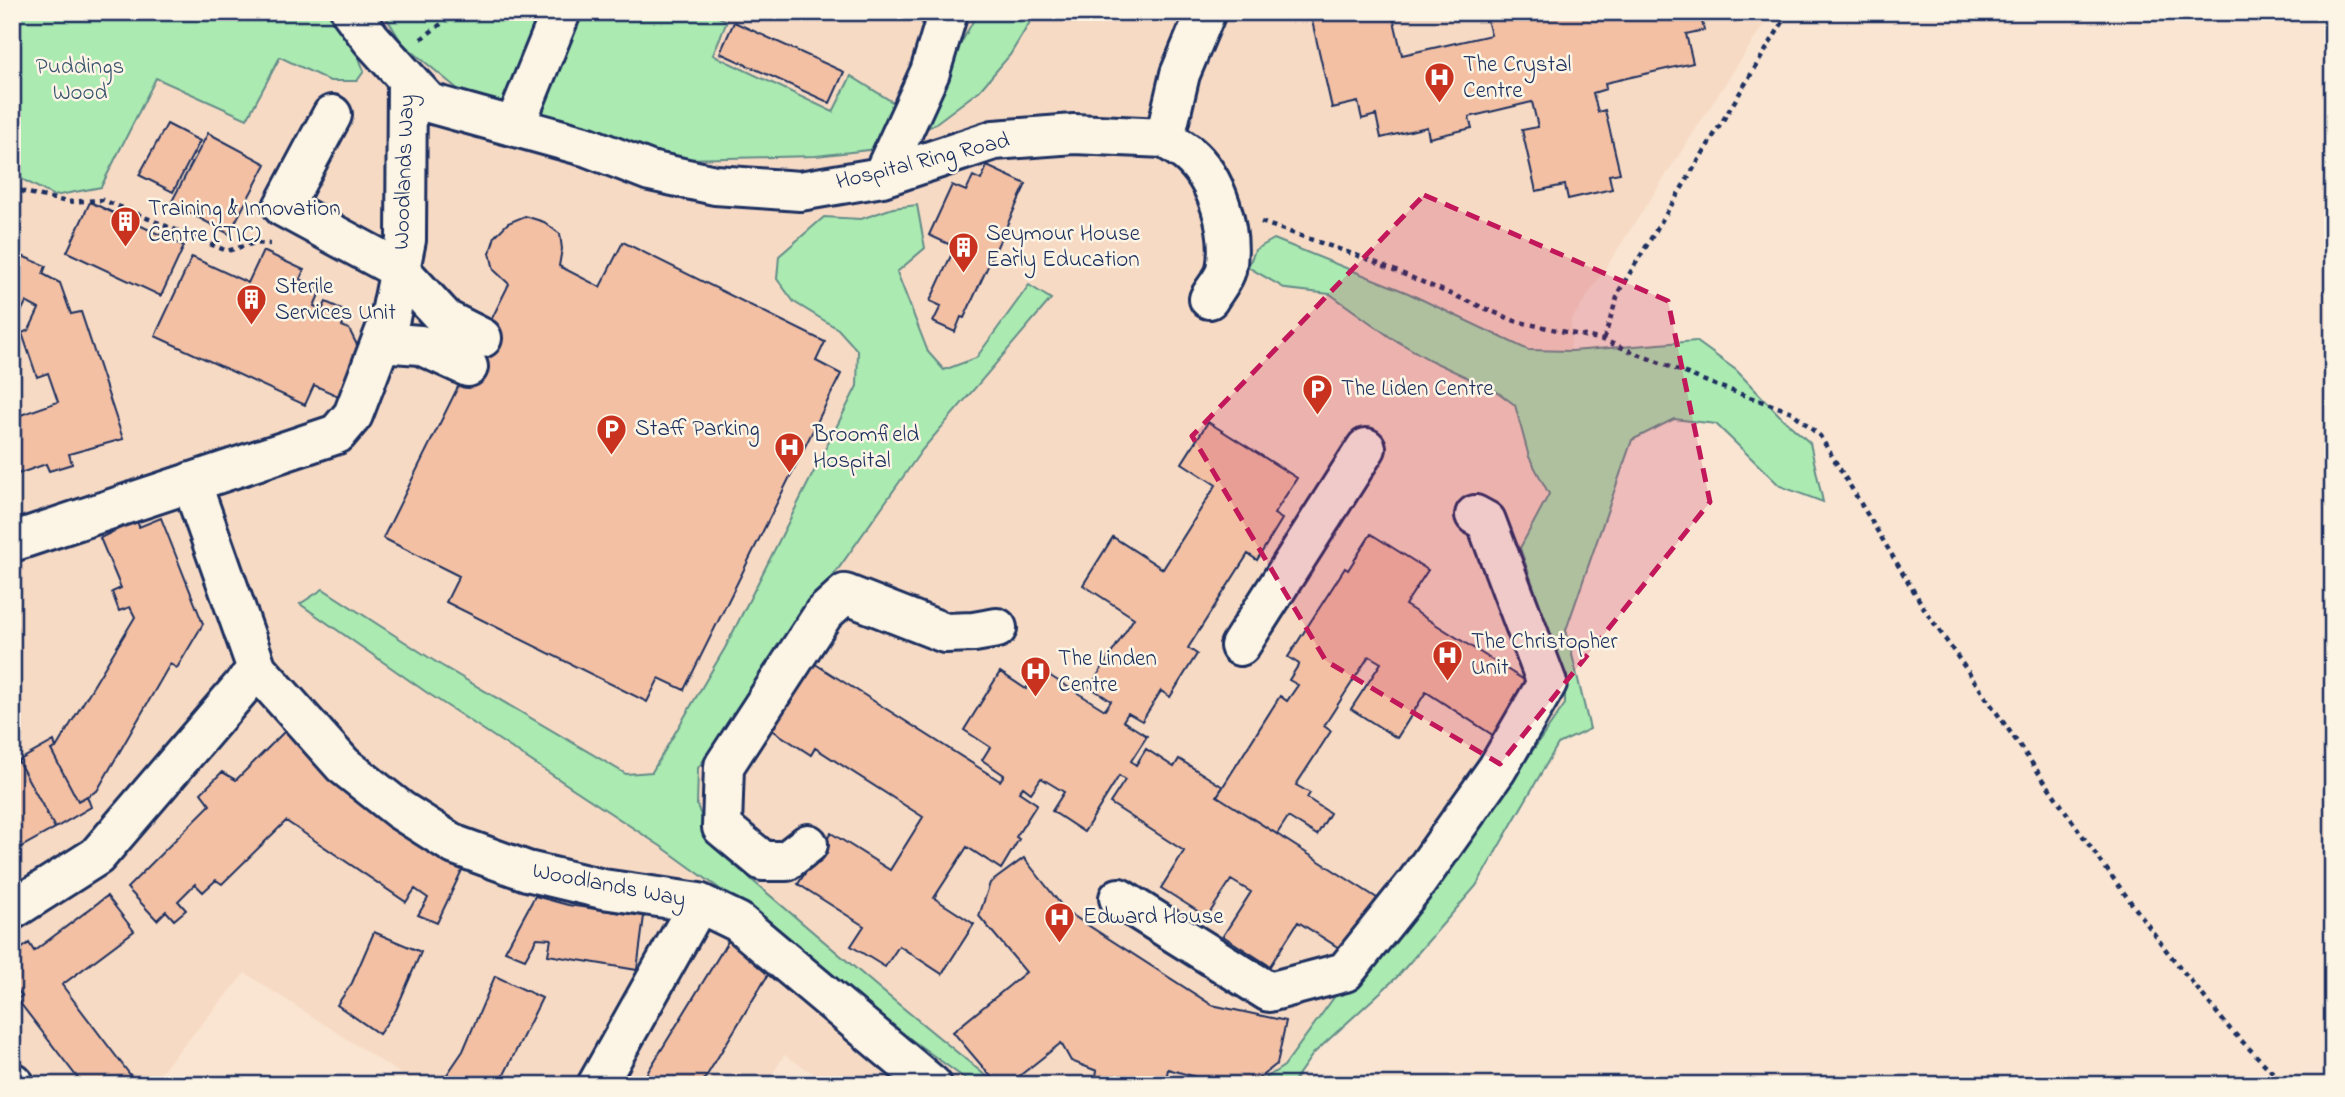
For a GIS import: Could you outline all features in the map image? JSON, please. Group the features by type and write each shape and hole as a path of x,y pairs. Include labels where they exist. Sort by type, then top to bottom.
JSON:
{"street":[{"name":"Hospital Ring Road","path":"351,12 371,39 429,103 589,147 650,171 715,185 800,191 881,177 994,140 1074,134 1165,138"},
{"path":"515,125 561,12"},
{"path":"881,177 930,72 948,12"},
{"path":"1206,12 1180,74 1165,138 1190,155 1214,188 1223,209 1226,272 1209,299"},
{"name":"Woodlands Way","path":"12,542 337,433 353,415 390,318 406,240 402,73"},
{"path":"332,115 282,207 400,270 475,353 381,342"},
{"path":"1241,646 1366,448"},
{"name":"Woodlands Way","path":"191,482 257,669 343,765 400,810 455,845 527,871 603,889 699,903 738,922 932,1085"},
{"path":"1119,898 1269,992 1345,972 1417,882 1497,769 1547,683 1486,522 1475,515"},
{"path":"808,844 786,861 763,861 722,827 724,766 824,613 845,594 945,633 997,628"},
{"path":"12,911 97,856 257,669"},
{"name":"Woodlands Way","path":"597,1085 699,903"}],"path":[{"path":"402,73 408,48 457,12"},
{"path":"1604,340 1619,291 1789,12"},
{"path":"12,185 24,192 67,202 103,200 227,251 255,243 281,246"},
{"path":"1223,209 1370,260 1514,321 1604,340 1715,386 1792,412 1819,436 1927,613 2094,852 2166,950 2230,1029 2286,1085"}],"highlighted area":[{"path":"1424,195 1668,301 1710,502 1500,764 1326,661 1192,436"}],"shaded area":[{"name":"Broomfield Hospital","path":"12,12 1772,12 1571,321 1566,630 1577,673 1558,744 1284,1085 832,1085 784,1055 766,1085 418,1085 245,973 150,1085 32,1085 12,1061"}],"green space":[{"name":"Puddings Wood","path":"12,12 333,12 353,42 364,71 357,81 330,81 280,57 247,119 156,78 101,187 54,196 12,174"},
{"path":"383,12 709,12 727,21 713,55 833,112 851,76 899,106 936,89 978,12 1036,12 1010,55 980,90 932,126 886,148 816,156 684,159 510,112 460,91 402,43"},
{"path":"917,205 925,248 897,272 928,352 944,370 976,358 1029,285 1051,299 922,450 698,768 697,805 713,847 997,1085 974,1085 836,985 738,902 662,847 426,692 300,604 323,589 439,664 626,774 652,772 725,648 857,386 858,351 838,329 794,302 777,279 779,256 824,217 861,219 893,208"},
{"path":"1274,239 1408,293 1528,350 1572,351 1696,341 1736,370 1810,443 1823,502 1780,486 1716,424 1674,419 1632,440 1566,630 1590,729 1558,744 1476,886 1397,977 1313,1054 1291,1085 1255,1085 1284,1066 1343,985 1515,776 1565,704 1565,677 1520,548 1549,494 1529,457 1515,405 1496,391 1430,360 1390,337 1330,294 1286,289 1248,267 1255,250"}],"building":[{"name":"The Crystal Centre","path":"1310,12 1392,12 1402,55 1491,35 1485,12 1700,12 1704,30 1686,34 1693,63 1605,83 1606,89 1593,93 1598,112 1605,110 1620,173 1609,175 1612,189 1568,199 1565,185 1536,191 1522,130 1538,127 1532,102 1469,117 1472,128 1429,138 1427,127 1381,138 1376,115 1362,119 1358,102 1332,108"},
{"path":"734,22 844,72 830,103 720,53"},
{"path":"167,124 200,141 173,192 139,175"},
{"path":"208,133 266,164 229,234 171,203"},
{"name":"Seymour House Early Education","path":"987,166 1026,184 955,332 933,322 941,306 930,301 955,247 929,235 952,185 966,191 973,176 981,180"},
{"name":"Training & Innovation Centre (TIC)","path":"90,202 184,246 161,296 67,252"},
{"name":"Staff Parking","path":"525,216 544,222 560,234 562,249 559,266 600,287 623,242 825,342 816,361 841,374 684,690 659,678 647,702 446,602 459,576 383,538 509,284 494,270 490,253 495,236 508,223"},
{"name":"Sterile Services Unit","path":"263,251 304,270 300,279 321,290 314,306 322,310 326,302 348,312 342,326 349,329 359,349 338,396 314,385 305,405 155,336 192,257 248,283"},
{"path":"22,256 46,266 43,274 60,283 71,314 81,312 123,439 69,454 72,464 49,471 46,464 12,476 12,418 58,402 48,373 37,377 22,333 29,330 39,309 26,302 14,326 12,325 12,257 19,261"},
{"name":"The Linden Centre","path":"1208,422 1297,478 1274,514 1282,519 1257,560 1248,554 1188,648 1197,654 1170,697 1161,691 1142,721 1128,713 1123,721 1147,736 1131,761 1136,765 1146,749 1174,767 1179,759 1223,787 1217,796 1377,898 1344,951 1298,922 1270,966 1223,936 1251,892 1231,880 1207,917 1161,888 1184,851 1110,803 1125,780 1119,776 1084,832 1052,811 1064,792 1041,778 1031,793 1023,787 1019,792 1037,804 1016,837 1019,839 1001,869 967,847 934,898 974,924 942,974 899,946 885,967 851,946 864,926 798,884 831,833 890,870 923,817 815,748 811,755 766,726 809,660 1000,781 1004,775 982,760 990,747 964,730 1000,672 1026,689 1039,669 1105,710 1111,701 1090,687 1134,618 1083,585 1113,537 1163,569 1216,485 1182,463"},
{"path":"161,518 203,624 177,668 170,664 97,791 78,801 51,750 56,748 135,617 130,607 119,611 112,592 121,588 100,538 137,520 139,527"},
{"name":"The Christopher Unit","path":"1371,534 1428,570 1405,605 1532,685 1499,739 1426,692 1397,738 1351,709 1381,663 1369,656 1324,726 1331,731 1296,785 1310,793 1307,798 1330,813 1317,835 1288,817 1277,834 1217,796 1280,696 1287,701 1298,685 1289,680 1299,664 1288,657 1345,568 1348,570"},
{"path":"285,731 334,781 374,815 415,842 463,868 437,923 418,915 428,898 415,889 406,902 286,821 222,884 216,880 203,892 195,884 178,901 186,910 174,920 166,911 157,920 127,888 210,805 201,793 222,772 236,780"},
{"path":"54,741 56,748 51,750 78,801 87,796 91,807 55,828 18,761"},
{"path":"18,761 55,828 12,852 12,765"},
{"name":"Edward House","path":"1024,858 1066,911 1212,1005 1286,1021 1277,1064 1250,1085 1224,1085 1168,1069 1165,1085 1094,1085 1097,1071 1071,1061 1061,1043 1008,1085 998,1085 953,1032 1026,972 979,916 990,883"},
{"path":"107,896 134,931 62,985 131,1076 119,1085 83,1085 17,999 22,996 12,983 12,956 29,943 34,951"},
{"path":"535,896 568,905 644,916 637,970 548,955 551,939 537,938 525,959 505,951"},
{"path":"374,932 421,952 396,1010 379,1034 337,1005 352,983"},
{"path":"730,938 774,965 701,1085 644,1085 641,1083"},
{"path":"495,976 542,998 499,1085 459,1085 446,1076 463,1051"}],"place":[{"name":"The Crystal Centre","path":"1440,105"},
{"name":"Training & Innovation Centre (TIC)","path":"125,249"},
{"name":"Seymour House Early Education","path":"963,274"},
{"name":"Sterile Services Unit","path":"252,327"},
{"name":"The Liden Centre","path":"1318,416"},
{"name":"Staff Parking","path":"612,456"},
{"name":"Broomfield Hospital","path":"790,475"},
{"name":"The Christopher Unit","path":"1448,682"},
{"name":"The Linden Centre","path":"1035,699"},
{"name":"Edward House","path":"1060,944"}]}
